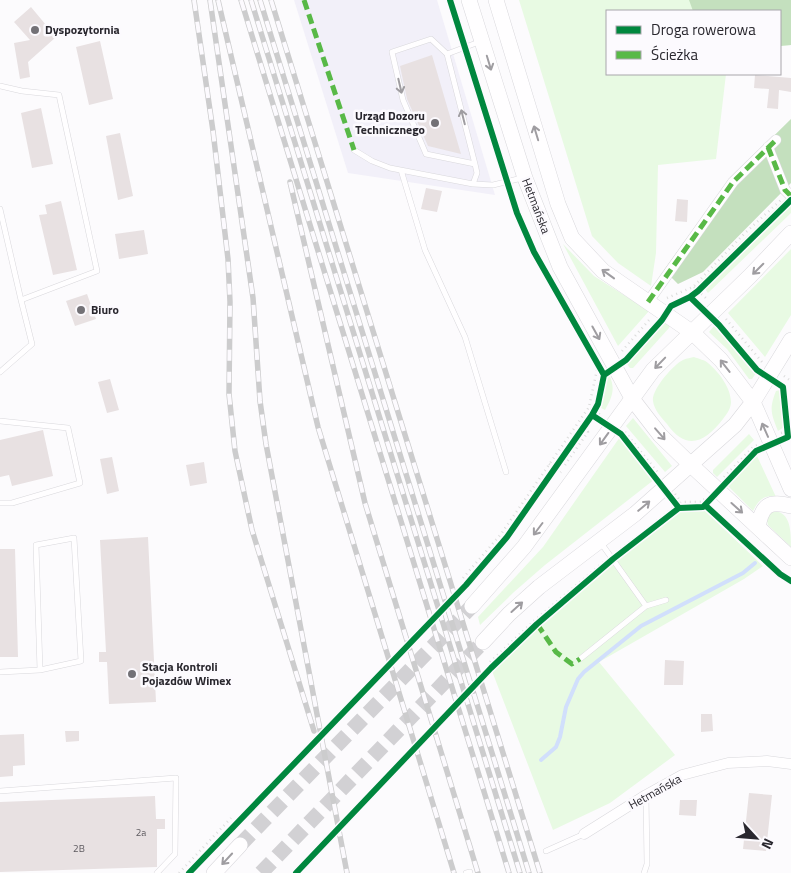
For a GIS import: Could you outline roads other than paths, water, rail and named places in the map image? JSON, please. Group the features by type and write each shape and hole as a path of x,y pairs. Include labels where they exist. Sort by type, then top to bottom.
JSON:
{"main road":[{"name":"Hetmańska","path":"470,0 525,178 560,267 633,400 660,435 716,490 791,558"},
{"name":"Hetmańska","path":"496,0 558,204 572,238 603,271 693,333 721,360 753,402 791,489"},
{"path":"525,178 535,180 542,185 558,204"},
{"path":"472,606 524,547 633,400 653,370 782,245 791,233"},
{"path":"483,642 509,614 539,587 665,489 735,425 753,402 791,340"},
{"path":"758,528 760,514 771,504 791,506"},
{"path":"214,873 240,845"}],"street":[{"path":"648,302 733,182 772,144 785,190 791,196"},
{"name":"Hetmańska","path":"584,834 682,775 728,763 767,761 791,764"}],"lane":[{"path":"473,184 477,172 475,164 447,54 431,39 392,52 403,100 426,154 475,164"},
{"path":"447,54 482,41"},
{"path":"0,86 22,91 59,95 97,271 22,300"},
{"path":"354,150 372,161 401,170 473,184 493,185 525,178"},
{"path":"401,170 424,250 465,337 506,472"},
{"path":"0,209 32,344 0,372"},
{"path":"0,421 68,428 80,483 12,503 0,503"},
{"path":"0,672 40,670 81,661 74,538 36,545 40,670"},
{"path":"599,541 646,606"},
{"path":"580,659 646,606 666,600"},
{"path":"0,791 176,778 175,854 157,873"},
{"path":"644,873 647,864 646,795"},
{"path":"546,850 584,834"}],"waterway":[{"path":"541,760 556,747 566,707 578,679 584,672 641,626 743,573 755,563"}],"tunnel":[{"path":"240,845 472,606"},
{"path":"261,873 483,642"}],"railway":[{"path":"194,0 213,131 228,259 230,302 229,394 235,451 252,530 314,731"},
{"path":"210,0 253,298 260,401 266,444 347,873"},
{"path":"218,0 318,427 454,873"},
{"path":"241,0 509,873"},
{"path":"251,0 520,873"},
{"path":"260,0 529,873"},
{"path":"271,0 540,873"},
{"path":"290,182 365,503 478,873"}],"place":[{"name":"Dyspozytornia","path":"35,30"},
{"name":"Urząd Dozoru Technicznego","path":"435,123"},
{"name":"Biuro","path":"81,310"},
{"name":"Stacja Kontroli Pojazdów Wimex","path":"132,674"}]}
